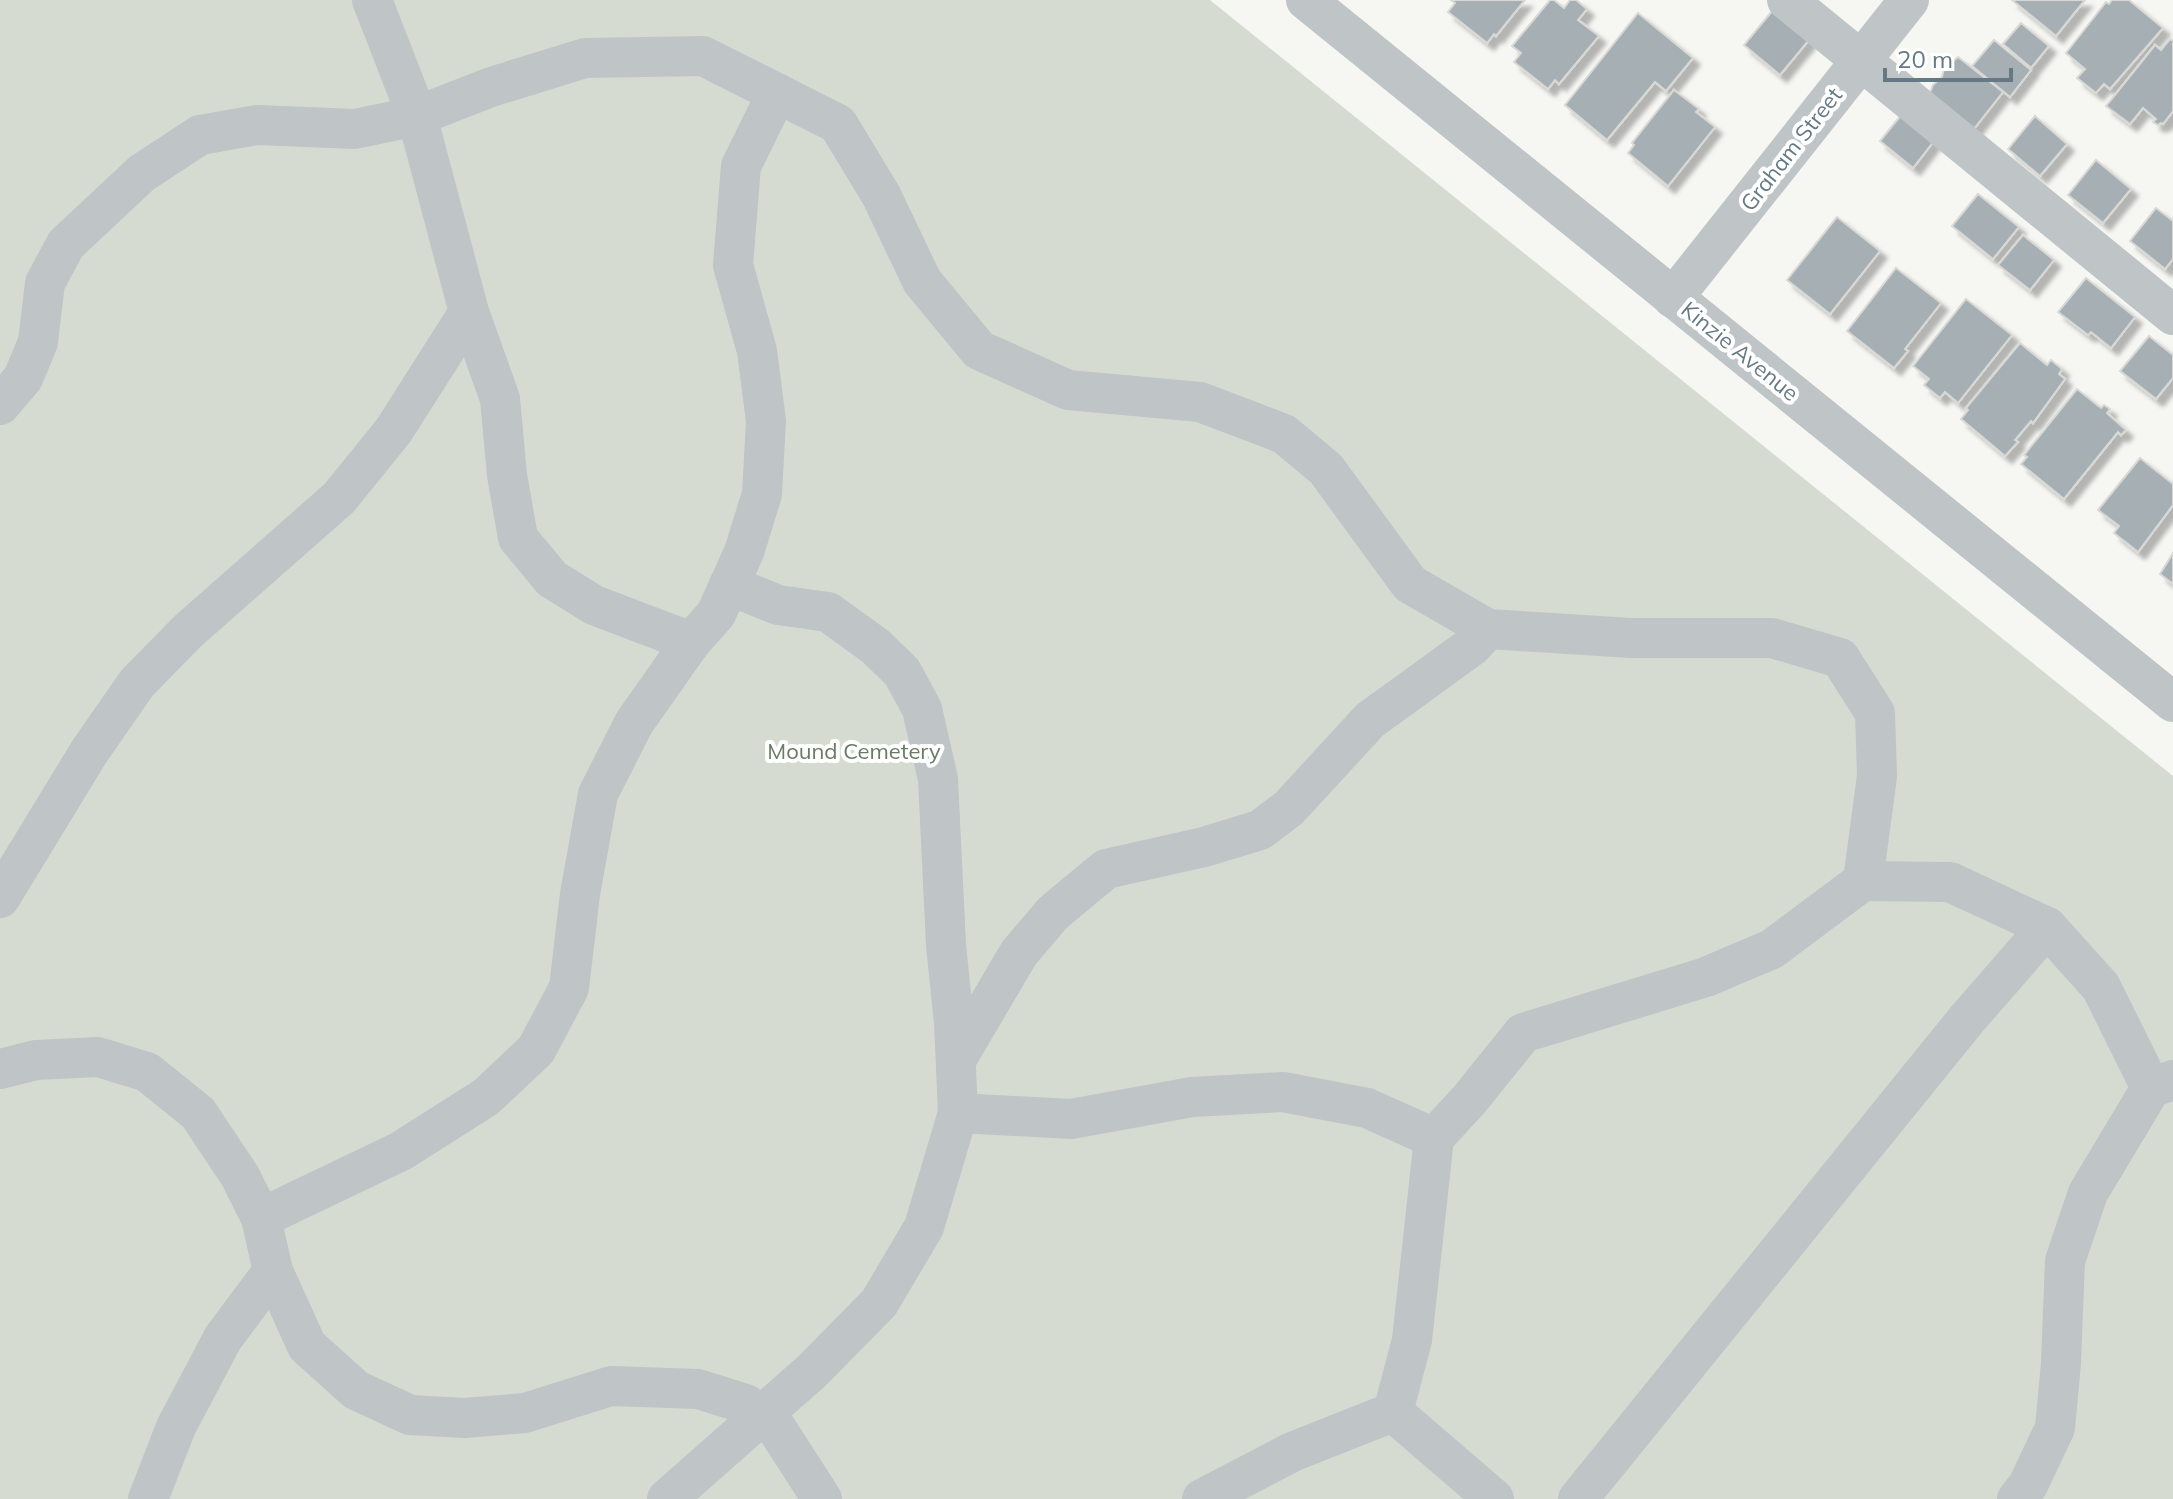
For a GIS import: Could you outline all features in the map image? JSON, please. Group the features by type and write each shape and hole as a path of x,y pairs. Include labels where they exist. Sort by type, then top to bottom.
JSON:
{"street":[{"path":"372,0 417,116 469,312 500,399 507,475 518,538 552,579 594,605 691,642"},
{"name":"Kinzie Avenue","path":"1306,0 2173,702"},
{"path":"1787,0 2173,315"},
{"name":"Graham Street","path":"1673,298 1909,0"},
{"path":"0,405 23,378 38,342 45,283 66,244 142,173 200,135 257,125 355,129 417,116 491,87 585,58 703,56 838,124 881,195 922,281 979,350 1068,390 1200,402 1284,434 1326,469 1410,584 1488,629 1631,638 1772,638 1840,658 1875,713 1877,776 1863,881"},
{"path":"261,1218 401,1151 486,1097 536,1050 569,988 580,894 598,794 634,723 691,642 716,614 744,552 762,494 766,421 757,351 733,265 741,166 777,93"},
{"path":"0,898 89,752 137,683 188,631 339,498 394,430 469,312"},
{"path":"667,1499 812,1371 879,1303 924,1227 958,1113 938,779 922,709 902,672 875,646 828,612 778,605 729,585"},
{"path":"956,1060 1019,953 1053,913 1106,869 1204,847 1260,830 1289,808 1370,720 1472,646 1488,629"},
{"path":"1393,1412 1412,1340 1434,1138 1523,1033 1706,977 1772,949 1863,881 1950,882 2047,927 2101,987 2162,1084 2088,1193 2065,1261 2055,1428 2028,1485 2017,1499"},
{"path":"1578,1499 1957,1031 2047,927"},
{"path":"0,1069 36,1060 98,1057 147,1072 198,1113 240,1176 261,1218 273,1271 307,1346 356,1390 410,1415 464,1418 525,1413 611,1386 698,1389 746,1404 777,1429 822,1499"},
{"path":"958,1113 1071,1119 1192,1097 1283,1092 1367,1108 1434,1138"},
{"path":"148,1499 176,1427 223,1338 273,1271"},
{"path":"1202,1499 1292,1452 1393,1412"},
{"path":"1393,1412 1494,1499"}],"green space":[{"name":"Mound Cemetery","path":"0,0 1210,0 2173,776 2173,1499 0,1499"}],"building":[{"path":"1451,0 1525,0 1487,43 1448,12 1455,3"},
{"path":"1550,0 1564,8 1570,0 1576,0 1587,9 1578,20 1599,36 1559,84 1555,80 1548,89 1514,62 1521,53 1512,46"},
{"path":"2012,0 2085,0 2056,36"},
{"path":"2112,0 2129,0 2163,28 2110,89 2104,84 2096,93 2077,78 2085,69 2066,53 2106,2 2109,4"},
{"path":"1773,10 1809,40 1780,75 1744,45"},
{"path":"1638,13 1693,58 1666,91 1655,82 1607,140 1565,105"},
{"path":"2021,23 2049,46 2031,68 2003,44"},
{"path":"2170,39 2173,41 2173,111 2163,124 2158,125 2153,122 2156,119 2143,108 2130,124 2106,106 2155,45 2161,50"},
{"path":"1994,40 2031,70 2010,97 1972,66"},
{"path":"1958,57 2003,92 1973,130 1929,95 1944,69"},
{"path":"1674,90 1699,109 1696,112 1715,127 1668,186 1628,153 1634,145 1632,143"},
{"path":"1902,114 1934,141 1913,168 1880,141"},
{"path":"2035,116 2067,144 2040,176 2008,149"},
{"path":"2096,160 2131,189 2103,223 2068,195"},
{"path":"1978,194 2019,227 1993,259 1952,226"},
{"path":"2156,208 2173,221 2173,259 2165,269 2130,241"},
{"path":"1837,217 1880,251 1830,314 1787,280"},
{"path":"2023,235 2054,260 2030,290 1998,265"},
{"path":"1896,268 1941,303 1894,368 1847,331"},
{"path":"2086,278 2135,317 2111,348 2058,312"},
{"path":"1966,299 2012,335 1958,403 1945,392 1940,398 1924,385 1929,379 1913,366"},
{"path":"2149,336 2173,355 2173,378 2156,399 2120,371"},
{"path":"2020,343 2047,365 2051,360 2062,369 2059,374 2065,379 2005,456 1961,419 1968,410 1966,408"},
{"path":"2077,389 2101,408 2104,405 2110,409 2107,413 2126,430 2121,435 2118,432 2064,499 2021,464 2027,457 2024,455"},
{"path":"2140,458 2173,484 2173,505 2138,552 2114,533 2119,526 2098,510"},
{"path":"2173,553 2173,584 2160,574"}]}
